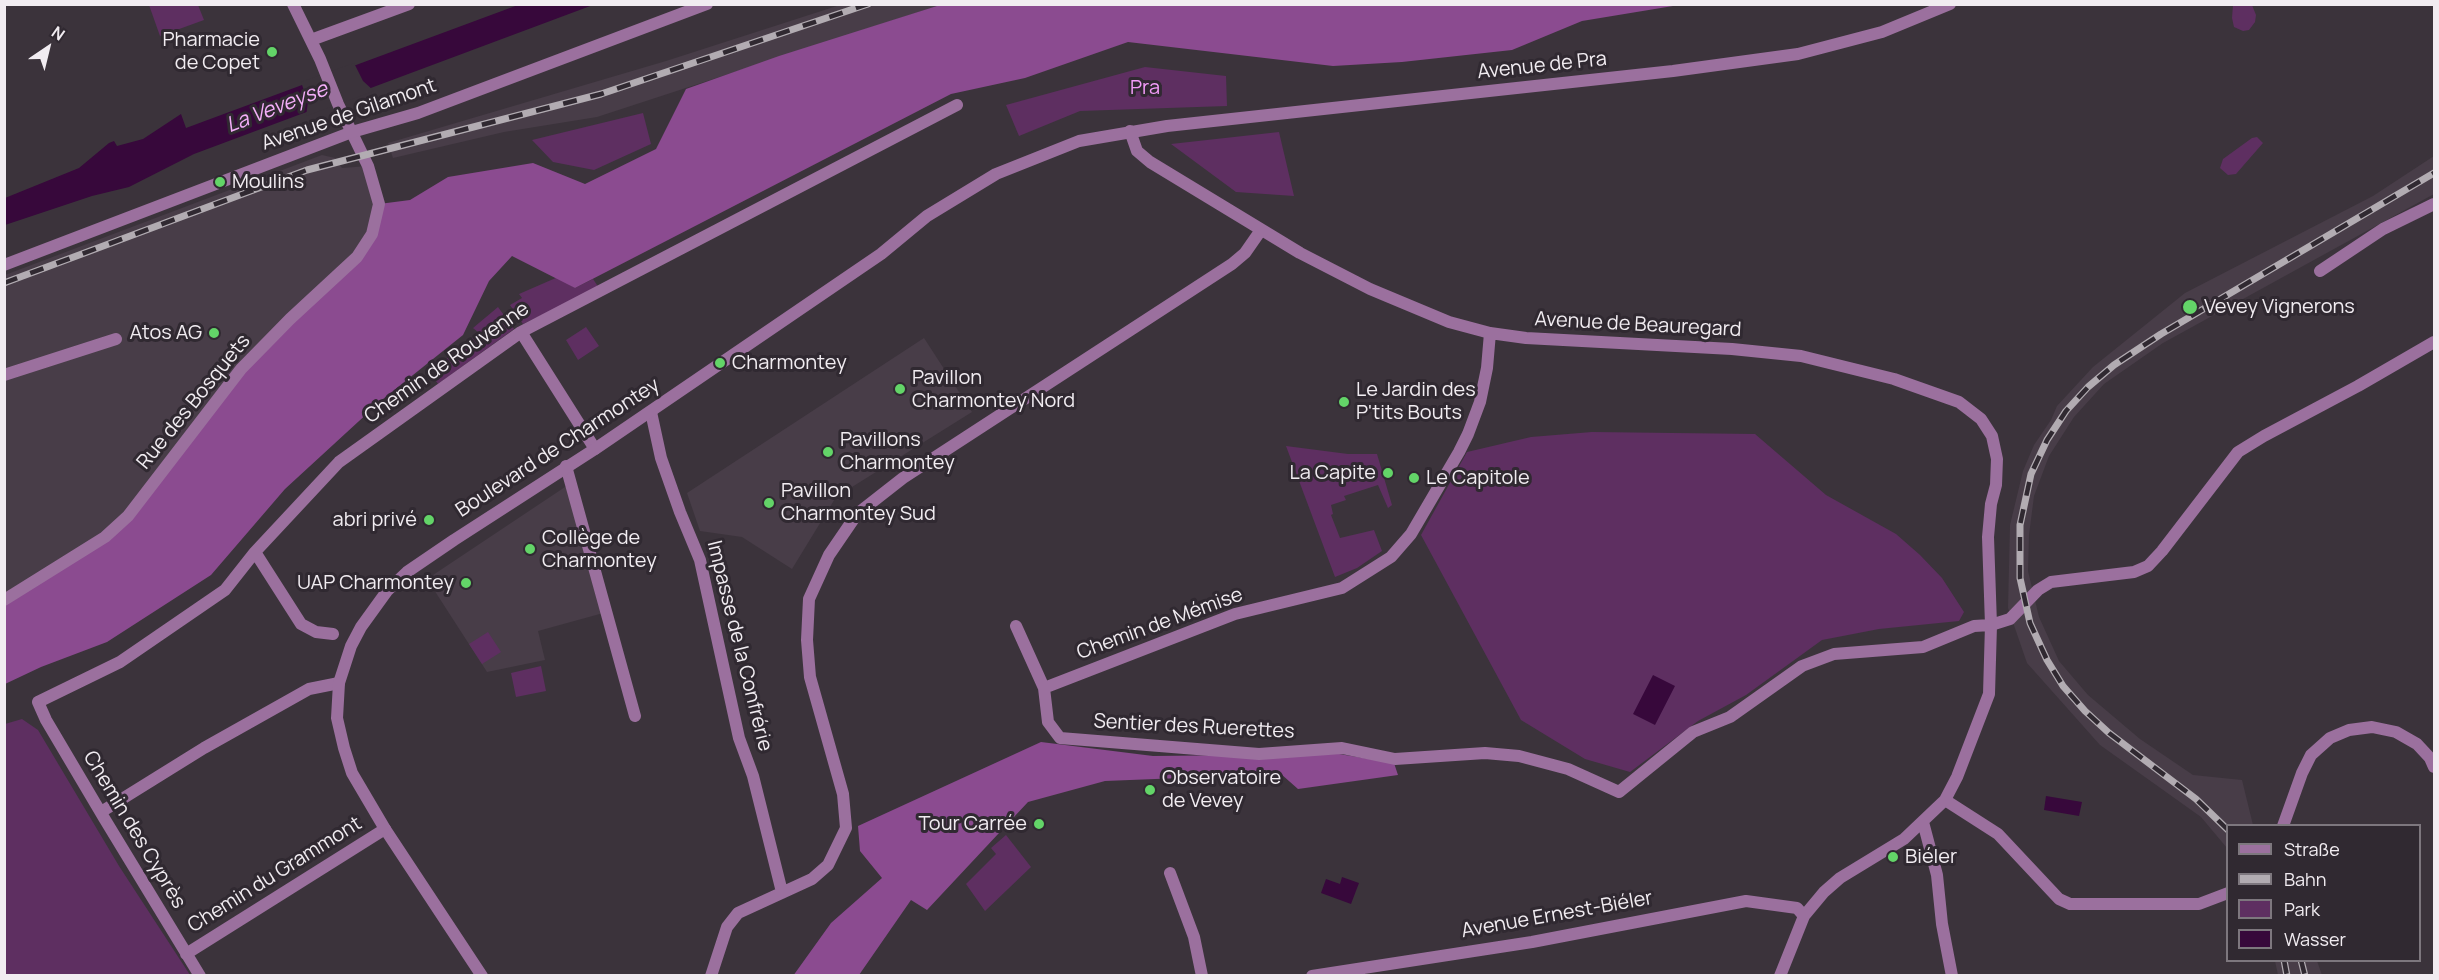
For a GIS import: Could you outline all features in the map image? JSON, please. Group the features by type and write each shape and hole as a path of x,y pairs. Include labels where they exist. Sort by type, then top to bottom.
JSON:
{"street":[{"name":"Rue des Bosquets","path":"4,600 116,528 137,505 254,355 357,257 372,234 379,204 368,166 293,4"},
{"path":"311,40 409,4"},
{"name":"Avenue de Gilamont","path":"4,265 352,132 418,113 707,4"},
{"name":"Avenue de Pra","path":"1130,131 1673,71 1798,54 1882,32 1950,4"},
{"name":"Chemin de Rouvenne","path":"39,702 120,662 225,590 255,552 339,462 521,332 957,105"},
{"name":"Avenue de Beauregard","path":"1130,131 1137,151 1150,162 1261,230 1370,289 1449,322 1490,333 1526,338 1732,349 1801,356 1894,379 1959,402 1981,419 1996,446 1997,473 1988,537 1991,625 1989,694 1957,777 1945,800 1905,839 1840,878 1824,892 1804,916 1780,975"},
{"name":"Boulevard de Charmontey","path":"482,975 385,829 352,773 344,748 337,718 339,683 351,646 361,627 387,591 407,572 651,412 881,254 927,216 996,174 1079,141 1130,131"},
{"path":"2320,271 2383,229 2434,204"},
{"path":"711,975 727,927 738,913 812,879 828,865 846,828 843,794 810,677 807,640 809,599 829,555 851,522 864,508 903,477 1232,264 1245,253 1261,230"},
{"path":"521,332 595,449"},
{"name":"Chemin de Mémise","path":"1044,688 1235,614 1342,588 1391,557 1411,534 1468,434 1480,402 1487,369 1490,333"},
{"path":"4,375 116,339"},
{"path":"1991,625 2010,618 2038,590 2051,582 2134,572 2148,566 2238,452 2434,342"},
{"name":"Impasse de la Confrérie","path":"651,412 661,458 700,560 739,738 753,776 782,892"},
{"path":"566,466 636,716"},
{"path":"255,552 301,624 316,632 333,634"},
{"name":"Sentier des Ruerettes","path":"1044,688 1048,722 1060,738 1259,754 1342,748 1395,759 1485,753 1519,756 1568,769 1619,792 1693,732 1730,717 1802,666 1834,654 1923,647 1974,626 1991,625"},
{"path":"1016,626 1044,688"},
{"path":"100,812 213,743 309,689 339,683"},
{"name":"Chemin des Cyprès","path":"39,702 46,720 100,812 200,975"},
{"path":"2283,824 2307,762 2323,743 2339,734 2361,727 2384,728 2396,732 2417,744 2434,766"},
{"path":"1945,800 1998,834 2059,899 2070,904 2199,904 2226,894"},
{"path":"1923,822 1937,875 1942,924 1952,975"},
{"name":"Chemin du Grammont","path":"186,954 385,829"},
{"path":"1170,873 1194,937 1202,975"},
{"name":"Avenue Ernest-Biéler","path":"1312,975 1532,942 1746,901 1797,908 1804,916"}],"shaded area":[{"path":"840,5 940,5 597,117 504,132 393,158 388,143 666,61"},
{"path":"940,5 1679,5 1582,21 1512,50 1402,62 1333,66 1128,42 1025,78 951,94 575,288 512,256 489,281 463,335 383,399 285,489 211,575 107,642 41,667 5,684 5,600 105,537 210,408 357,257 379,204 410,200 448,177 533,163 585,184 656,149 686,89 779,56"},
{"path":"322,155 335,158 342,168 368,166 379,204 372,234 128,516 5,600 5,275"},
{"path":"2434,156 2434,194 2163,343 2104,384 2074,417 2049,456 2034,496 2029,535 2028,571 2039,617 2059,661 2088,695 2140,739 2193,775 2242,780 2253,824 2226,824 2226,847 2201,817 2100,745 2027,663 2008,608 2010,525 2023,471 2034,445 2051,420 2057,406 2093,367 2185,293 2373,196"},
{"name":"Pavillons Charmontey","path":"924,338 972,412 836,497 792,569 742,537 700,531 687,493"},
{"name":"Collège de Charmontey","path":"571,483 607,612 538,631 545,660 487,672 427,579"},
{"path":"1041,742 1153,756 1339,754 1394,763 1398,775 1298,789 1281,774 1105,781 1028,802 927,910 911,900 859,975 793,976 831,923 882,878 860,851 858,826"},
{"path":"2275,962 2317,962 2322,975 2278,975"}],"green space":[{"path":"149,5 198,5 204,20 160,36"},
{"path":"2233,5 2252,5 2256,15 2255,22 2249,30 2243,31 2234,27"},
{"name":"Pra","path":"1145,67 1226,76 1227,106 1080,111 1019,136 1006,105"},
{"path":"643,113 651,144 594,170 553,162 532,140"},
{"name":"Pra","path":"1279,132 1294,196 1236,192 1171,144"},
{"path":"2257,137 2263,143 2236,174 2228,175 2220,168 2223,159 2252,138"},
{"path":"558,277 575,288 593,279 599,288 523,324 510,305 522,298 519,294"},
{"path":"498,307 514,329 438,384 434,378 440,374 435,368 479,333 473,328"},
{"path":"586,327 599,346 578,360 566,340"},
{"path":"1592,432 1755,434 1826,495 1896,534 1942,578 1964,612 1959,621 1879,629 1822,640 1746,695 1698,721 1630,772 1585,759 1521,720 1421,535 1467,452 1531,437"},
{"path":"1286,446 1348,454 1377,454 1392,505 1388,508 1378,485 1344,496 1346,500 1331,505 1333,514 1331,515 1340,538 1374,530 1382,551 1357,568 1335,577"},
{"path":"488,632 501,652 482,664 469,644"},
{"path":"541,666 546,691 516,697 511,673"},
{"path":"22,719 38,730 119,866 190,975 5,975 5,724"},
{"path":"1006,835 1031,867 985,911 966,884 996,854 991,848"}],"water":[{"name":"La Veveyse","path":"518,5 593,5 194,154 129,187 92,196 5,225 5,198 79,168 109,143 114,141 117,146 143,139 181,114 186,128"},
{"path":"1653,675 1675,686 1655,725 1633,714"},
{"path":"2046,796 2082,802 2079,816 2044,810"},
{"path":"1342,877 1359,883 1351,904 1321,893 1326,879 1340,884"}],"pier":[{"path":"354,63 363,81 374,91 306,116 308,102 301,82"}],"railway":[{"path":"4,283 307,170 601,94 868,4"},
{"path":"2226,828 2196,799 2109,733 2085,711 2063,686 2047,660 2030,623 2020,578 2020,525 2031,474 2047,440 2066,411 2088,387 2114,365 2161,334 2434,173"},
{"path":"2284,962 2287,976"},
{"path":"2302,962 2305,976"}],"place":[{"name":"Pharmacie de Copet","path":"272,52"},
{"name":"Moulins","path":"220,182"},
{"name":"Vevey Vignerons","path":"2190,307"},
{"name":"Atos AG","path":"214,333"},
{"name":"Charmontey","path":"720,363"},
{"name":"Pavillon Charmontey Nord","path":"900,389"},
{"name":"Le Jardin des P'tits Bouts","path":"1344,402"},
{"name":"Pavillons Charmontey","path":"828,452"},
{"name":"La Capite","path":"1388,473"},
{"name":"Le Capitole","path":"1414,478"},
{"name":"Pavillon Charmontey Sud","path":"769,503"},
{"name":"abri privé","path":"429,520"},
{"name":"Collège de Charmontey","path":"530,549"},
{"name":"UAP Charmontey","path":"466,583"},
{"name":"Observatoire de Vevey","path":"1150,790"},
{"name":"Tour Carrée","path":"1039,824"},
{"name":"Biéler","path":"1893,857"}]}
